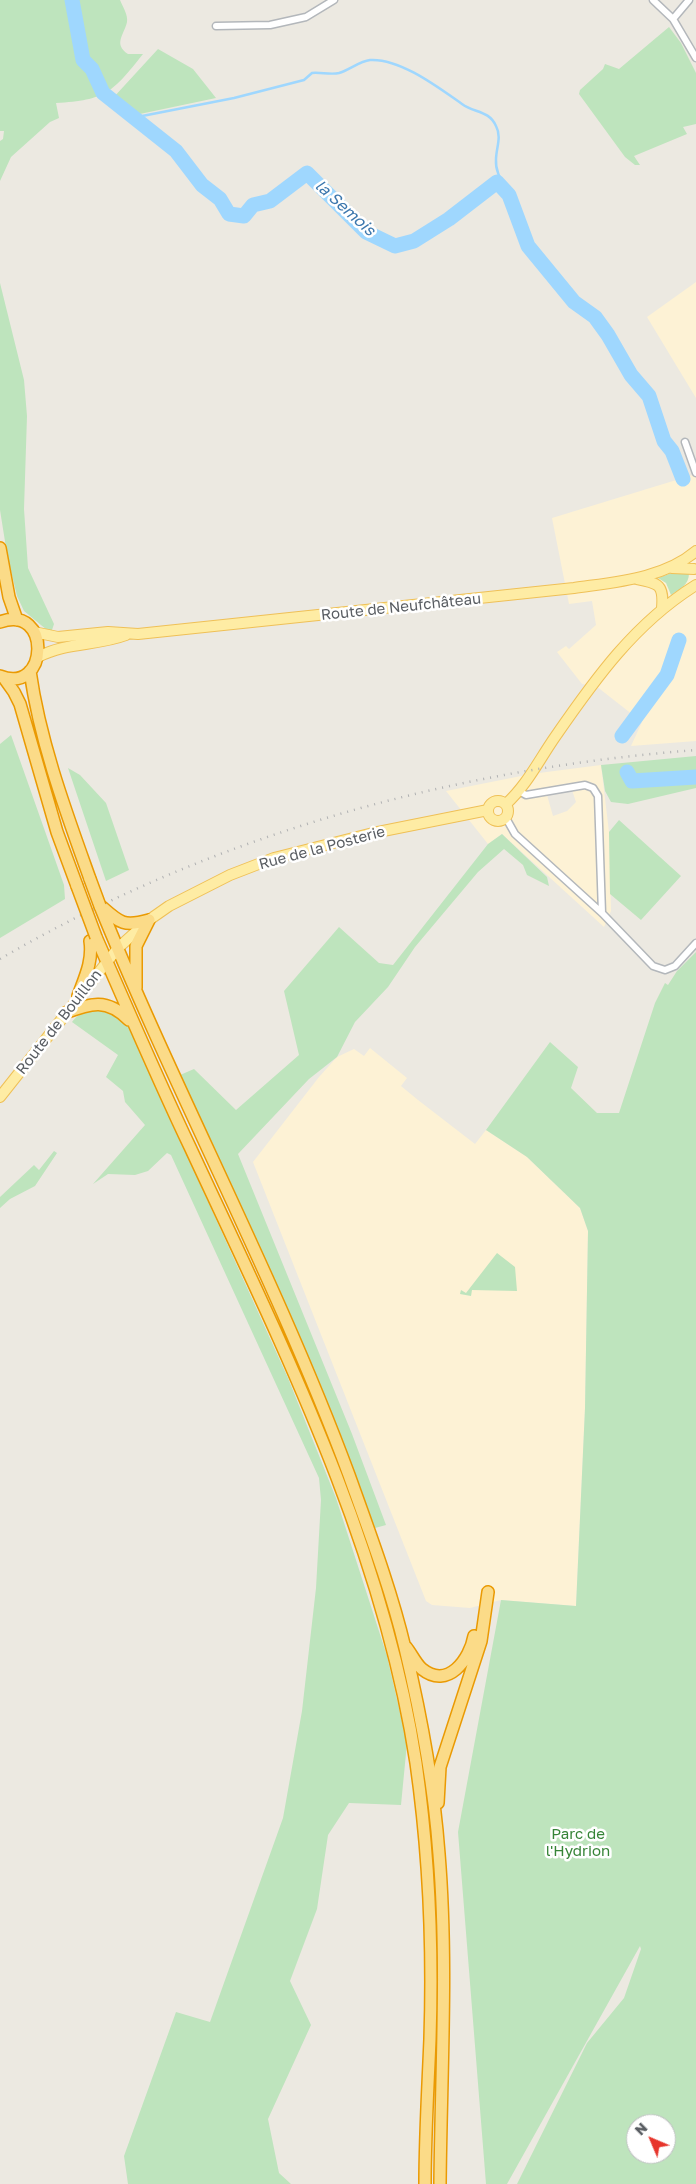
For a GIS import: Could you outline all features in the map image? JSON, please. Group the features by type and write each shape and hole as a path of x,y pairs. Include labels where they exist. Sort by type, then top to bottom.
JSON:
{"highway":[{"path":"0,548 9,597 17,620"},
{"path":"0,622 17,620 27,625 34,632 38,640 38,657 30,671 22,676 2,677"},
{"path":"30,671 34,700 58,783 100,906 135,991 308,1370 371,1536 404,1644 436,1815 444,1947 440,2184"},
{"path":"2,677 20,704 57,832 85,909 93,939 106,961 132,1022 296,1378 343,1495 375,1589 392,1649 416,1762 429,1893 430,2040 424,2184"},
{"path":"100,906 120,922 133,925 149,920"},
{"path":"135,991 137,982 136,946 149,920"},
{"path":"78,996 90,964 93,939"},
{"path":"65,1013 97,1003 110,1006 132,1022"},
{"path":"404,1644 422,1669 433,1675 445,1676 458,1670 473,1644 480,1610 488,1592 481,1641 440,1767 436,1815"}],"main road":[{"name":"Route de Neufchâteau","path":"34,632 58,637 108,632 130,634 456,602 632,579 670,568 695,552"},
{"path":"695,552 692,559 695,571"},
{"name":"Route de Neufchâteau","path":"670,568 695,571"},
{"name":"Rue de la Posterie","path":"684,592 695,571"},
{"path":"632,579 657,585 663,593 662,608"},
{"name":"Rue de la Posterie","path":"118,948 149,920 187,896 274,858 373,833 488,810 489,805 495,801 502,801 506,804 519,791 566,721 615,655 662,608 696,585"},
{"name":"Route de Neufchâteau","path":"38,657 62,646 113,640 130,634"},
{"path":"488,810 490,818 499,821 506,818 508,812 506,804"},
{"name":"Route de Bouillon","path":"0,1097 78,996 118,948"}],"street":[{"path":"216,26 270,25 306,17 334,0"},
{"path":"653,0 674,19 696,58"},
{"path":"674,19 689,0"},
{"path":"685,442 696,473"},
{"path":"519,791 526,795 585,784 593,788 598,796 602,913"},
{"path":"506,818 515,834 602,913 647,962 659,969 675,966 696,943"}],"shaded area":[{"path":"696,282 696,398 647,317"},
{"path":"696,474 696,741 631,746 642,722 596,686 582,684 557,652 566,646 569,649 596,625 592,601 569,604 552,518"},
{"path":"601,765 609,832 611,911 604,927 502,834 488,844 446,791 531,774","holes":["572,790 576,802 567,811 553,816 547,795"]},
{"path":"370,1048 407,1078 401,1086 475,1144 486,1130 527,1157 580,1208 588,1231 585,1408 576,1606 501,1600 470,1608 432,1605 426,1601 253,1162 319,1077 337,1057 354,1049 364,1056"}],"green space":[{"path":"0,0 120,0 127,19 120,43 121,47 128,54 143,54 123,78 107,92 86,100 56,103 59,118 50,122 11,157 0,181 0,141 3,139 4,131 0,131"},
{"path":"669,27 681,43 696,73 696,124 683,127 687,134 634,156 640,165 635,165 625,157 579,94 580,90 603,69 605,64 619,69"},
{"path":"158,49 193,69 216,98 135,115 113,98"},
{"path":"0,283 24,380 27,416 24,509 28,568 54,624 52,630 47,630 24,611 17,596 7,554 0,510"},
{"path":"677,571 689,573 689,577 683,586 671,595 666,583 658,578"},
{"path":"11,735 64,885 65,899 0,938 0,744"},
{"path":"696,756 696,788 628,804 611,802 605,791 601,765"},
{"path":"68,768 80,775 106,803 129,870 106,881"},
{"path":"619,820 681,876 641,920 610,894 609,832"},
{"path":"502,834 547,877 549,886 527,875 523,865 504,849 478,872 415,947 388,987 355,1022 337,1057 309,1079 238,1154 352,1434 386,1525 375,1528 307,1356 180,1075 194,1069 236,1110 299,1055 284,991 339,927 379,963 393,965 488,844"},
{"name":"Parc de l'Hydrion","path":"696,952 696,2184 517,2184 587,2043 624,1998 641,1949 640,1946 507,2184 486,2184 458,1832 501,1600 576,1606 585,1408 588,1231 580,1208 527,1157 486,1130 550,1042 578,1067 571,1088 597,1113 619,1113 655,1003 665,983 668,985 677,971"},
{"path":"109,1009 128,1025 288,1378 336,1498 387,1656 407,1743 401,1805 349,1803 328,1835 317,1909 290,1981 311,2025 268,2119 279,2173 291,2184 128,2184 124,2156 176,2012 210,2022 283,1818 302,1711 316,1588 321,1500 319,1478 171,1155 167,1153 148,1171 135,1175 108,1174 93,1184 145,1125 125,1102 123,1091 106,1077 118,1055 72,1022 84,1012"},
{"path":"54,1151 57,1153 35,1186 10,1199 0,1208 0,1197 34,1165 39,1170"},
{"path":"497,1253 515,1267 517,1291 472,1290 471,1296 460,1294 461,1290 466,1293"}],"waterway":[{"name":"la Semois","path":"72,0 83,60 92,69 103,93 176,151 202,185 220,199 229,214 244,216 253,205 270,201 307,173 366,232 395,246 414,241 449,219 497,182 509,195 528,246 574,302 595,317 608,335 631,375 649,396 664,441 672,451 683,479"},
{"path":"132,118 234,98 304,80 312,73 339,73 366,61 382,61 419,75 467,107 485,114 493,121 499,134 496,165 509,195"},
{"name":"la Semois","path":"622,736 667,675 679,640"},
{"name":"la Semois","path":"627,772 632,781 696,777"}],"railway":[{"path":"0,959 81,915 164,877 249,843 336,815 424,792 514,773 604,759 696,750"}]}
